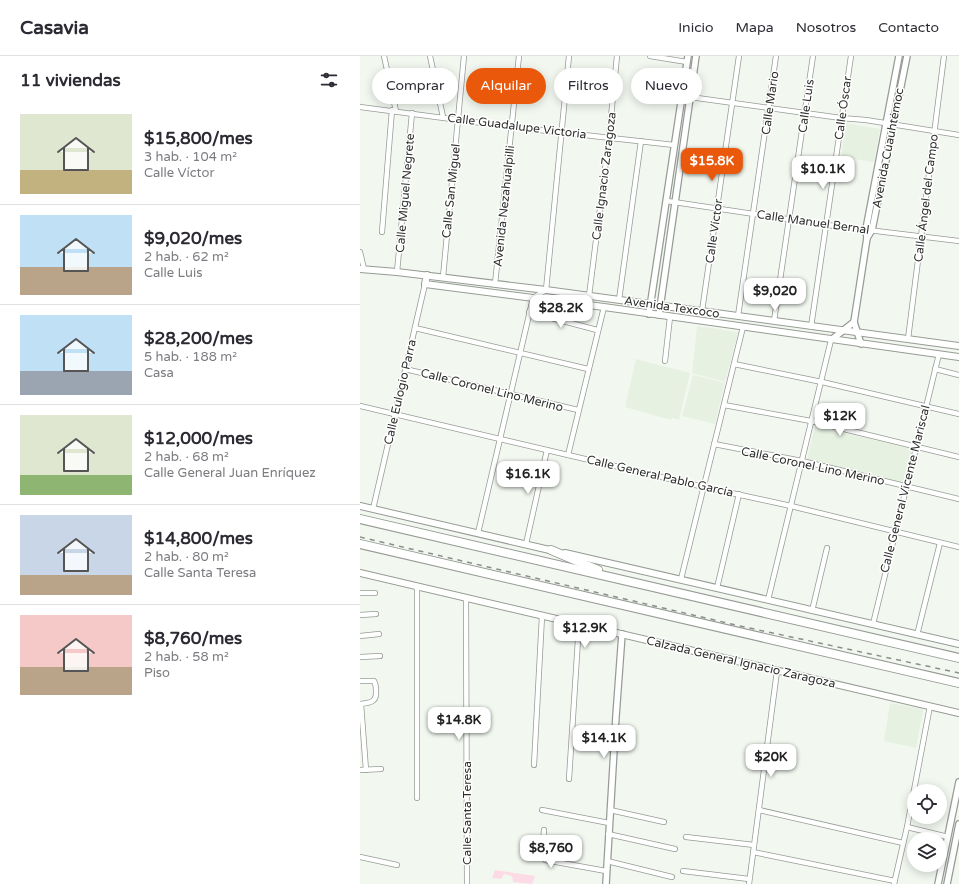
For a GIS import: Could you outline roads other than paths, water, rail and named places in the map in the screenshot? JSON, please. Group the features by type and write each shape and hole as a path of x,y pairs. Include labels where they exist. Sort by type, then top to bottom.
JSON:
{"highway":[{"path":"360,518 959,658"},
{"path":"360,544 959,683"},
{"path":"550,550 619,579"},
{"path":"934,652 959,653"}],"main road":[{"name":"Avenida Texcoco","path":"362,269 427,275 546,290 811,327 959,345"},
{"name":"Calle Eulogio Parra","path":"425,284 427,275"},
{"path":"451,287 453,279"},
{"name":"Avenida Texcoco","path":"425,284 604,307 959,357"},
{"path":"820,338 822,328"},
{"path":"360,506 959,644"},
{"name":"Calzada General Ignacio Zaragoza","path":"360,573 959,713"}],"street":[{"path":"382,232 394,111 384,56"},
{"path":"430,56 443,117"},
{"name":"Calle San Miguel","path":"443,277 464,56"},
{"name":"Avenida Nezahualpilli","path":"496,284 519,56"},
{"path":"478,533 529,312 533,298 546,290 569,56"},
{"name":"Calle Ignacio Zaragoza","path":"589,296 618,56"},
{"path":"650,56 687,59 650,314"},
{"path":"694,68 696,56"},
{"name":"Calle Víctor","path":"702,312 739,56"},
{"name":"Calle Mario","path":"738,316 776,56"},
{"name":"Calle Luis","path":"774,322 814,56"},
{"name":"Calle Óscar","path":"811,327 851,56"},
{"name":"Avenida Cuauhtémoc","path":"869,230 886,123 899,56"},
{"name":"Avenida Cuauhtémoc","path":"861,344 854,322 867,238 907,56"},
{"name":"Calle Ángel del Campo","path":"908,339 944,56"},
{"path":"702,99 769,109 886,123 935,132 959,134"},
{"path":"659,315 689,104"},
{"name":"Calle Guadalupe Victoria","path":"360,106 512,127 674,145"},
{"name":"Calle Miguel Negrete","path":"397,272 412,113"},
{"path":"619,300 641,141"},
{"name":"Calle Manuel Bernal","path":"667,201 869,230 959,241"},
{"path":"360,252 362,269"},
{"name":"Calle Eulogio Parra","path":"373,509 425,284"},
{"path":"568,455 597,330 604,307"},
{"path":"529,312 597,330"},
{"path":"665,361 670,317"},
{"path":"768,600 831,340 854,322"},
{"path":"681,579 743,327"},
{"path":"415,328 588,369"},
{"name":"Calle General Vicente Mariscal","path":"873,624 925,406 939,354"},
{"path":"734,364 822,382 959,414"},
{"name":"Calle Coronel Lino Merino","path":"405,369 578,410"},
{"path":"935,369 959,375"},
{"path":"724,405 811,421 959,457"},
{"name":"Calle General Pablo García","path":"360,406 791,506 959,547"},
{"name":"Calle Coronel Lino Merino","path":"714,444 802,461 959,499"},
{"path":"526,544 547,450"},
{"path":"717,588 739,494"},
{"path":"917,635 940,543"},
{"path":"812,611 827,548"},
{"path":"417,586 417,798"},
{"path":"360,593 375,592"},
{"name":"Calle Santa Teresa","path":"466,598 467,884"},
{"path":"360,615 376,614"},
{"path":"534,765 542,616"},
{"path":"569,779 579,624"},
{"path":"360,636 379,634"},
{"path":"606,884 622,634"},
{"path":"360,657 380,656"},
{"path":"683,871 749,882 777,671"},
{"path":"360,681 374,681 376,684 376,698 374,701 361,704 366,770"},
{"path":"753,852 894,883 907,827 930,706"},
{"path":"360,770 381,769"},
{"path":"938,884 959,784"},
{"path":"542,810 609,823"},
{"path":"610,810 664,822"},
{"path":"759,810 903,843"},
{"path":"947,884 959,824"},
{"path":"907,827 948,837"},
{"path":"544,830 542,856 545,860 606,871"},
{"path":"608,834 675,849"},
{"path":"686,837 754,845"},
{"path":"360,857 397,865"},
{"path":"607,861 672,877"}],"railway":[{"path":"360,537 740,626 959,673"}]}
